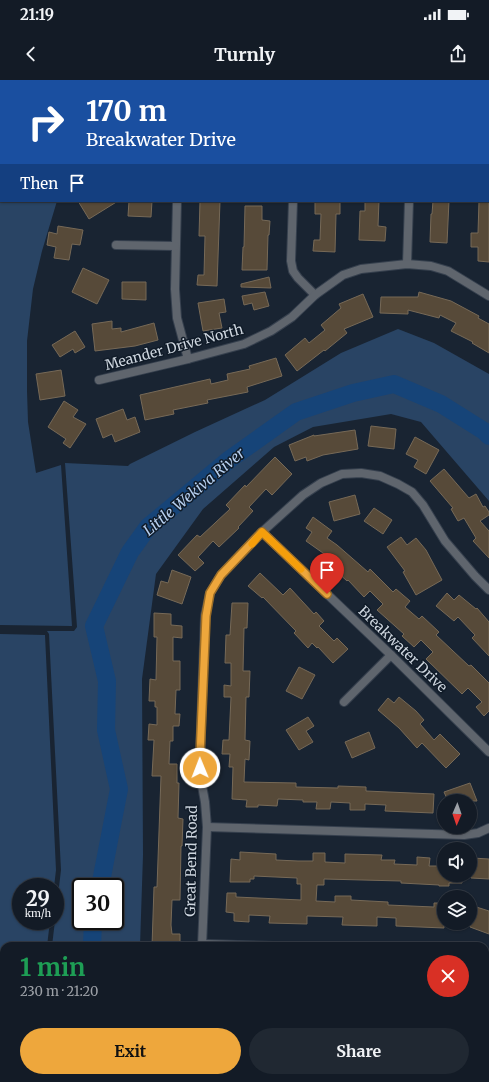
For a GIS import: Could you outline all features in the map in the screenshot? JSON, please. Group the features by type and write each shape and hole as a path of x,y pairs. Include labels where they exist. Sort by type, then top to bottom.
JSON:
{"street":[{"path":"177,202 175,289 177,318 188,359"},
{"path":"293,202 291,261 293,271 298,278 316,295"},
{"path":"407,264 409,202"},
{"path":"116,245 175,246"},
{"name":"Meander Drive North","path":"99,380 244,344 271,331 292,317 316,295 343,275 361,269 407,264 431,266 448,271 489,296"},
{"name":"Great Bend Road","path":"202,942 207,827 201,780 200,756 206,616 210,593 221,575 262,532 303,495 321,482 342,474 361,473 380,476 412,492 424,505 445,541 489,590"},
{"name":"Breakwater Drive","path":"262,532 391,655 489,752"},
{"path":"344,702 391,655"},
{"path":"207,827 464,835 478,833 489,828"}],"shaded area":[{"path":"0,202 57,202 42,251 33,289 27,341 28,422 36,473 61,465 72,626 0,625"},
{"path":"398,329 434,343 489,374 489,501 421,422 391,414 313,427 274,447 203,509 156,574 142,679 143,855 140,942 52,942 54,930 64,930 64,878 60,878 61,870 49,634 47,631 74,631 77,627 65,463 128,466 195,432 265,400 341,353"},
{"path":"0,634 45,635 56,870 55,878 12,878 12,930 49,930 47,942 0,942"}],"building":[{"path":"79,202 116,202 89,219"},
{"path":"129,202 152,202 151,217 128,216"},
{"path":"200,202 220,202 217,286 197,285 198,275 204,275 205,236 199,236"},
{"path":"315,202 340,202 340,214 336,214 335,252 313,251 314,240 320,240 321,214 315,214"},
{"path":"365,202 379,202 378,226 386,227 385,241 359,240 360,211 365,211"},
{"path":"433,202 449,202 447,243 430,242"},
{"path":"479,202 489,202 489,262 478,261 478,247 471,247 471,233 478,233"},
{"path":"245,206 262,206 262,220 270,221 267,270 242,270"},
{"path":"58,226 83,230 80,245 72,244 69,260 54,258 56,247 47,245 49,232 57,234"},
{"path":"83,268 109,280 97,304 72,292"},
{"path":"269,277 271,288 241,287 241,284"},
{"path":"122,282 146,282 146,300 122,299"},
{"path":"265,292 269,306 254,310 252,303 244,305 242,296"},
{"path":"419,292 451,301 479,316 478,318 489,324 489,353 472,343 473,342 451,331 456,323 440,315 439,318 408,310 408,314 380,313 381,297 418,297"},
{"path":"363,294 373,317 344,329 347,333 297,371 285,355 305,338 309,343 325,330 321,325 341,308 339,304"},
{"path":"224,299 226,312 219,313 222,328 203,331 198,303"},
{"path":"112,321 112,329 121,328 121,332 154,323 158,340 135,346 95,351 92,324"},
{"path":"75,331 85,347 75,353 73,349 60,357 52,345"},
{"path":"276,358 282,376 247,387 248,392 207,400 208,403 173,410 174,414 145,420 140,395 210,379 211,384 228,380 227,374 250,369 249,366"},
{"path":"61,370 65,396 40,400 36,374"},
{"path":"64,401 78,410 73,417 86,424 70,448 63,443 66,439 48,427"},
{"path":"123,409 127,420 135,417 140,432 115,442 112,434 103,438 96,419"},
{"path":"371,426 396,429 394,449 368,446"},
{"path":"355,430 358,449 323,455 307,461 306,457 295,461 289,445 314,435"},
{"path":"415,437 439,450 426,474 414,467 418,460 406,454"},
{"path":"275,457 292,474 272,495 266,489 249,507 253,511 238,527 239,528 219,547 213,541 198,557 204,563 195,571 178,555 197,535 200,537 230,509 226,505"},
{"path":"444,469 469,498 476,494 483,507 485,506 489,512 489,515 480,521 489,531 489,558 473,541 476,538 464,518 458,521 451,509 453,508 430,481"},
{"path":"355,495 360,514 334,521 329,502"},
{"path":"374,508 392,520 383,534 364,521"},
{"path":"313,517 332,531 327,538 368,572 370,569 393,592 396,589 410,601 405,607 419,619 422,616 439,632 436,635 469,666 471,665 489,683 489,711 484,716 476,707 482,702 468,688 462,694 426,659 433,652 421,640 414,647 402,636 404,634 377,610 383,604 370,591 364,597 348,580 347,581 326,562 330,558 306,541 312,532 306,528"},
{"path":"401,537 407,545 416,538 426,550 442,580 416,595 403,572 405,571 387,547"},
{"path":"172,570 191,577 182,604 157,595 161,581 168,583"},
{"path":"260,573 283,595 290,588 314,614 316,612 324,621 319,626 334,641 337,638 348,649 333,663 318,647 317,648 312,643 308,648 294,633 296,631 263,597 262,598 248,586"},
{"path":"447,593 454,600 459,595 476,609 477,608 489,622 489,656 472,638 475,635 458,617 454,621 436,606"},
{"path":"232,603 248,603 247,628 244,628 243,671 250,671 249,697 246,697 245,740 250,741 249,760 245,759 244,782 296,783 296,787 366,787 366,791 434,794 433,813 385,811 386,805 365,804 365,810 350,810 350,803 331,802 330,809 316,809 317,802 278,799 277,806 258,805 258,807 246,807 247,800 232,799 233,767 229,767 230,754 222,754 223,740 229,740 231,697 224,697 224,685 231,686 231,663 225,663 226,635 230,635"},
{"path":"154,613 171,614 171,625 182,626 182,638 173,637 173,661 180,661 180,690 176,690 175,714 180,714 179,726 173,726 173,741 170,741 169,764 177,764 177,783 179,783 178,818 183,819 180,900 172,900 171,925 172,934 180,934 180,942 152,942 154,887 157,887 161,776 152,776 154,740 148,740 149,724 157,725 157,707 155,707 155,701 149,701 150,679 156,680 157,637 154,637"},
{"path":"299,667 315,675 302,699 286,691"},
{"path":"399,697 416,711 424,720 420,724 434,740 440,734 460,754 446,768 422,743 417,748 399,728 378,710 388,698 394,703"},
{"path":"308,717 314,726 306,731 313,742 299,750 286,730"},
{"path":"369,732 375,748 352,758 345,742"},
{"path":"470,783 474,794 445,794 444,792"},
{"path":"240,852 276,854 276,860 298,861 313,861 313,853 325,853 325,862 345,863 345,854 382,855 381,860 395,860 394,864 417,865 417,857 430,858 429,866 437,866 437,882 462,883 449,883 449,886 439,886 401,883 401,881 324,879 324,885 317,885 316,901 335,902 335,896 351,896 351,900 388,902 388,905 434,907 434,903 437,903 437,928 396,926 396,918 377,917 377,926 342,925 343,917 307,916 307,924 269,923 270,916 249,915 249,922 234,921 234,913 226,912 227,893 236,893 236,897 301,900 301,884 297,884 297,878 254,876 254,879 250,879 250,882 230,882 231,859 240,860"},
{"path":"477,858 489,859 489,879 477,878"},
{"path":"477,907 489,911 489,934 477,930"}],"waterway":[{"name":"Little Wekiva River","path":"102,878 119,789 106,730 107,681 94,626 130,552 148,527 230,459 296,412 353,393 394,384 441,404 484,431 489,436"},
{"name":"Little Wekiva River","path":"92,942 93,930"}],"slow traffic":[{"path":"252,544 262,532 301,569"}],"route":[{"path":"200,768 206,616 210,593 221,575 262,532 327,594"}]}
